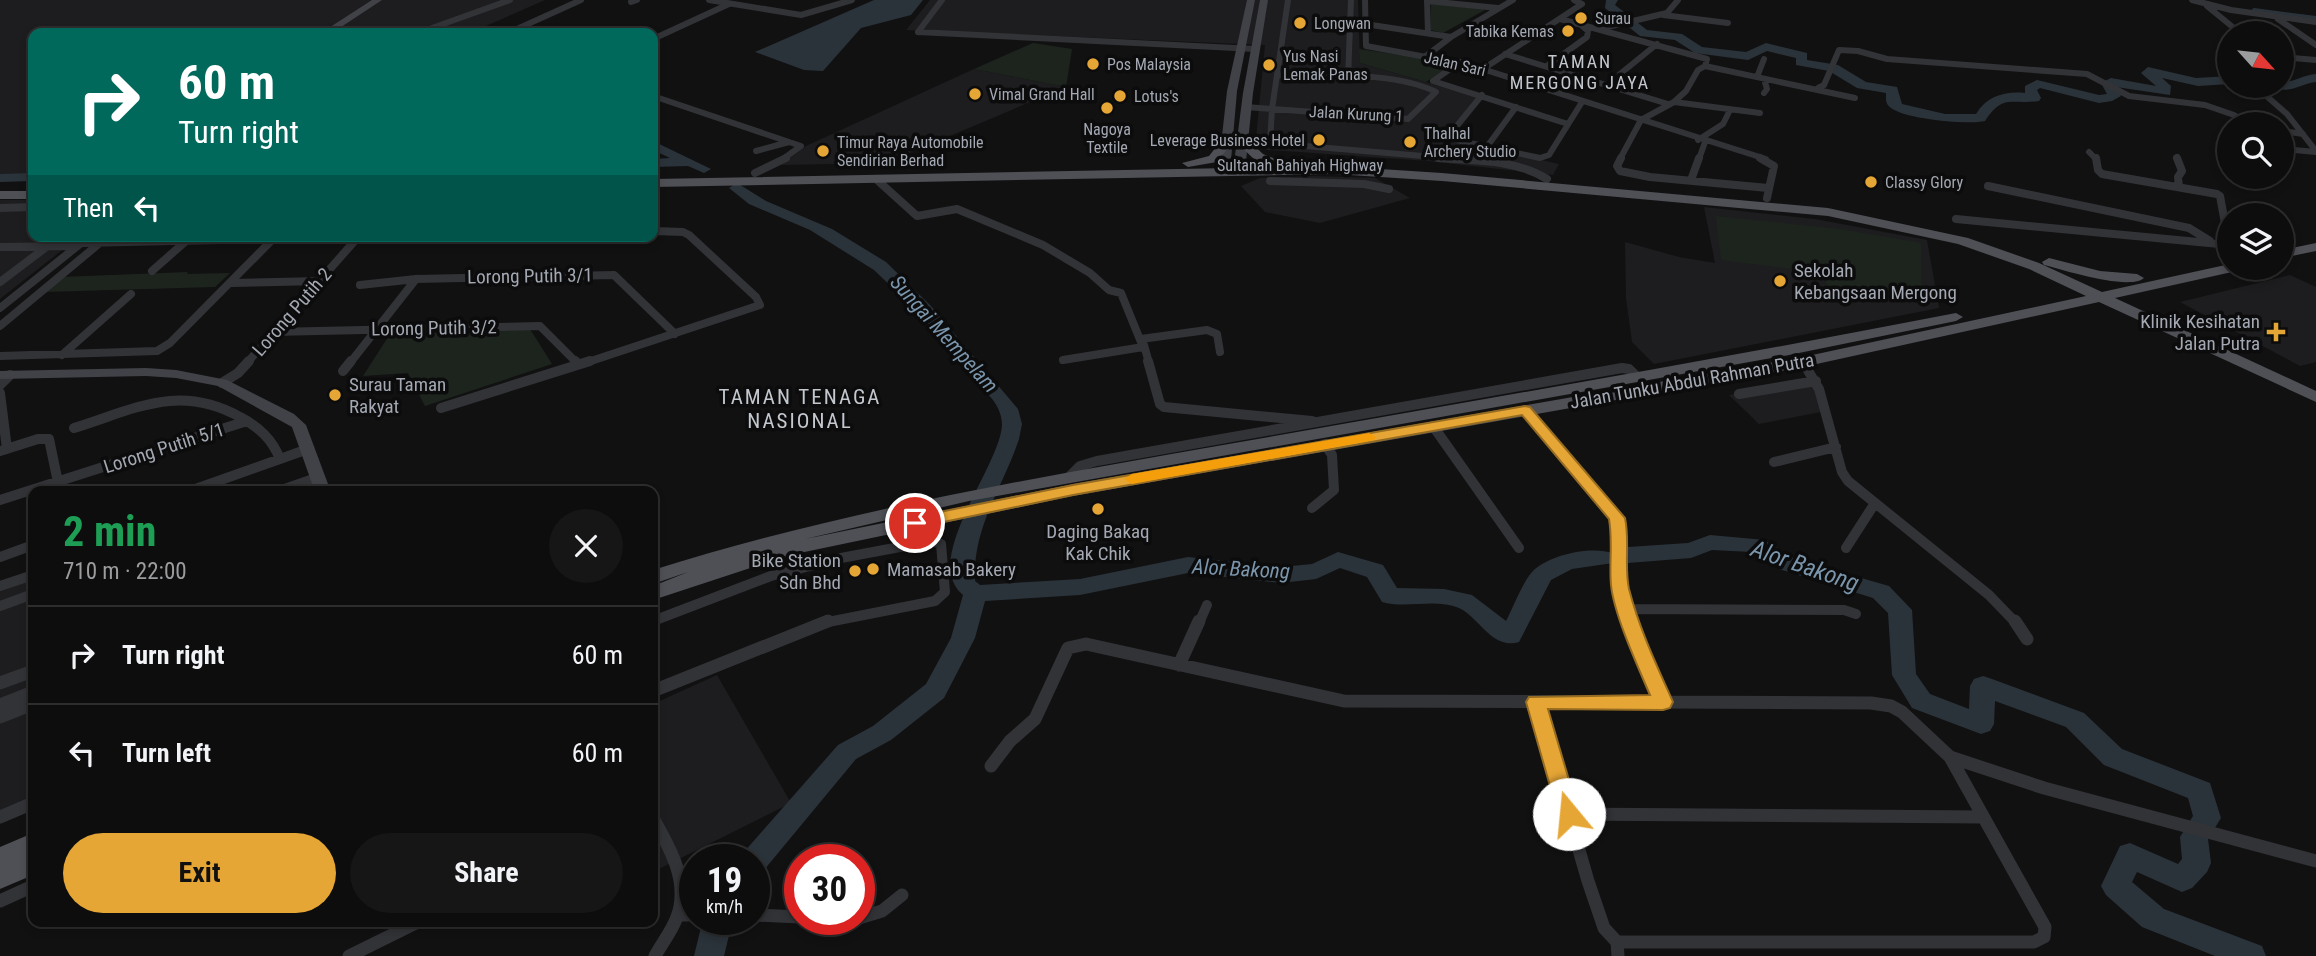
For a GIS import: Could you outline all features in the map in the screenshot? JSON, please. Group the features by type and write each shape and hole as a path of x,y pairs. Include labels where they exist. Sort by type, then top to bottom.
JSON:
{"main road":[{"path":"1174,165 1213,159 1228,140"},
{"path":"1242,141 1259,157 1279,163"},
{"name":"Sultanah Bahiyah Highway","path":"658,183 876,179 1232,168 1279,163 1335,162 1547,179 1857,216 1963,241 2037,263"},
{"name":"Sultanah Bahiyah Highway","path":"658,175 1174,165 1706,197 1768,193 1858,209 1970,236 2102,291 2316,387"},
{"path":"0,187 28,187"},
{"path":"0,195 28,195"},
{"path":"2294,252 2316,247"},
{"path":"2037,263 2144,282 2217,270"},
{"path":"2037,263 2056,283 2056,301 2156,316"},
{"path":"2144,282 2217,264"},
{"path":"2144,282 2143,300 2156,316"},
{"name":"Jalan Tunku Abdul Rahman Putra","path":"658,576 754,545 967,504 1003,505 1319,433 1433,426 1803,362 2144,282"},
{"name":"Jalan Tunku Abdul Rahman Putra","path":"658,591 761,556 967,504 1012,487 2056,301"},
{"name":"Sultanah Bahiyah Highway","path":"2156,316 2316,397"},
{"path":"0,858 28,845"},
{"path":"0,878 28,866"}],"street":[{"path":"334,28 378,0"},
{"path":"435,28 510,0"},
{"path":"519,28 581,0"},
{"path":"709,0 807,15 834,3 852,0"},
{"path":"658,37 738,0"},
{"path":"942,0 918,32 1255,49"},
{"path":"1232,168 1228,140 1232,90 1251,0"},
{"path":"1232,168 1242,141 1264,0"},
{"path":"1288,0 1272,109 1269,140 1274,144 1519,165 1547,179"},
{"path":"1348,78 1351,0"},
{"name":"Jalan Sari","path":"1365,0 1366,46 1460,62 1770,161 1774,166 1768,193"},
{"path":"1428,33 1427,0 1498,8"},
{"path":"1426,56 1451,37 1513,0"},
{"path":"1574,0 1582,4"},
{"path":"1483,69 1591,0"},
{"path":"1597,28 1670,11 1678,0"},
{"path":"2192,0 2316,22"},
{"path":"2204,3 2226,21"},
{"path":"1657,14 1728,23"},
{"path":"2276,17 2316,45"},
{"path":"1560,19 1707,59 1705,66"},
{"path":"1365,24 1451,37"},
{"path":"1547,66 1587,37 1588,31 1579,24"},
{"path":"1620,74 1657,44"},
{"path":"1818,89 1824,85 1839,50 1847,49 1870,52 1887,59 2087,74 2117,92 2203,104 2231,112"},
{"path":"1505,54 1671,103 1760,113"},
{"path":"2294,58 2316,60"},
{"path":"1764,59 1760,78 1768,89 1764,93"},
{"path":"1460,62 1433,80 1568,124"},
{"path":"1768,193 1691,180 1650,177 1617,169 1641,122 1686,91 1698,70 1705,66 1855,98"},
{"name":"Jalan Kurung 1","path":"1272,109 1408,119 1436,92 1422,85 1277,75"},
{"path":"1482,95 1446,136 1486,148 1545,158 1582,102"},
{"path":"2197,96 2203,104"},
{"path":"658,98 801,148 755,173"},
{"path":"2269,98 2309,139 2316,152"},
{"path":"1246,107 1272,109"},
{"path":"1486,148 1516,107"},
{"path":"1691,180 1702,141 1723,124 1730,110"},
{"path":"756,151 789,142"},
{"path":"2294,150 2316,152"},
{"path":"2089,152 2096,158 2098,170 2102,174 2213,192 2220,197 2221,203"},
{"path":"1434,169 1448,158"},
{"path":"2177,158 2182,171 2178,177 2179,187"},
{"path":"1270,181 1364,177 1389,188"},
{"path":"876,179 917,216 957,209 1066,257 1109,290 1121,293 1143,342 1160,404 1164,407 1298,418 1319,433 1332,455 1334,490 1312,508"},
{"path":"1988,186 2189,228 2210,241"},
{"path":"0,208 28,207"},
{"path":"1956,219 2217,242"},
{"path":"441,408 760,305 756,297 689,235 683,232 658,231"},
{"path":"0,282 53,242"},
{"path":"0,308 83,242"},
{"path":"0,247 100,242"},
{"path":"0,326 100,242"},
{"path":"152,271 185,242"},
{"path":"0,356 157,351 170,343 271,242"},
{"name":"Lorong Putih 2","path":"222,383 238,373 354,242"},
{"name":"Lorong Putih 3/1","path":"360,285 416,279 614,275 675,334"},
{"path":"343,371 416,279"},
{"path":"232,283 319,281"},
{"path":"62,355 131,294"},
{"name":"Lorong Putih 3/2","path":"273,332 540,326 578,364"},
{"path":"1063,359 1138,350 1143,342 1207,330 1217,334 1220,352"},
{"path":"1803,362 1815,381 1842,472 1848,481 1989,595 2014,620 2027,639"},
{"path":"3,378 146,372 176,374 222,383 289,416 299,425 321,484"},
{"path":"1739,394 1815,381"},
{"path":"0,393 4,450 38,439 50,439 60,486"},
{"path":"74,428 181,398 211,402 260,427 271,439 280,459"},
{"path":"1525,410 1617,518 1620,535 1620,587 1625,609 1663,702"},
{"name":"Lorong Putih 5/1","path":"63,486 247,421"},
{"path":"1433,426 1519,548"},
{"path":"1774,462 1836,447"},
{"path":"204,486 308,449"},
{"name":"Lorong Putih 5/1","path":"0,500 28,494"},
{"path":"1846,548 1875,503"},
{"path":"658,619 771,576 841,558 932,541 942,544 945,592 935,601 857,614 804,628 658,689"},
{"path":"0,557 28,547"},
{"path":"761,556 771,576"},
{"path":"0,586 28,577"},
{"path":"0,606 28,596"},
{"path":"1179,665 1207,605"},
{"path":"1625,609 1844,610 1856,614"},
{"path":"991,766 1010,741 1035,719 1069,648 1086,644 1344,701 1663,702 1881,704 1902,712 1950,757 2045,927 2044,937 2034,942 1831,940 1617,949 1604,928 1536,702"},
{"path":"0,683 28,673"},
{"path":"0,705 28,694"},
{"path":"0,717 28,706"},
{"path":"1950,757 2044,788 2316,861"},
{"path":"0,817 28,805"},
{"path":"1569,814 1983,817"},
{"path":"655,956 678,915 680,890 676,861 658,827"},
{"path":"0,901 28,888"},
{"path":"875,913 882,911 902,895"},
{"path":"349,956 408,927"}],"shaded area":[{"path":"0,0 545,0 481,28 28,28 28,174 0,175"},
{"path":"874,0 923,0 911,15 861,28 823,71 804,70 755,52"},
{"path":"930,0 1358,0 1360,63 1477,97 1444,138 1559,164 1553,175 1428,161 1255,149 1265,45 906,30"},
{"path":"1431,4 1485,10 1443,33 1431,30"},
{"path":"1033,43 1072,49 1066,87 974,69"},
{"path":"1359,49 1454,63 1426,82 1360,63"},
{"path":"974,69 1066,87 886,163 781,165 806,146"},
{"path":"1260,178 1375,178 1410,198 1320,223 1265,212 1241,186"},
{"path":"0,200 28,200 28,242 72,242 0,299"},
{"name":"Sekolah Kebangsaan Mergong","path":"1704,207 1815,219 1927,240 1939,308 1654,364 1632,342 1626,298 1625,242 1679,257 1715,263"},
{"path":"1716,216 1840,229 1921,243 1921,295 1827,286 1823,273 1721,260"},
{"path":"188,272 187,274 230,273 215,287 43,292 60,277"},
{"name":"Klinik Kesihatan Jalan Putra","path":"2294,277 2316,287 2316,362 2300,366 2180,302 2270,280 2294,280"},
{"path":"530,329 552,364 425,406 408,373 363,376 390,334"},
{"path":"1812,380 1821,412 1759,424 1729,395"},
{"path":"28,579 28,799 0,811 0,589"},
{"path":"717,675 791,803 709,844 679,844 679,859 658,870 658,702"}],"waterway":[{"path":"1612,0 1609,6 1644,33 1678,37 1699,50 1748,56 1766,47 1803,56 1800,62 1833,68 1862,85 1892,90 1893,103 1897,107 1945,118 1980,118 1988,105 1997,100 2016,96 2034,98 2030,89 2037,84 2108,99 2114,96 2108,83 2111,82 2165,92 2164,86 2147,73 2148,71 2198,82 2217,80"},
{"path":"2254,10 2316,18"},
{"path":"2294,86 2304,79 2316,78"},
{"path":"658,147 686,160"},
{"name":"Sungai Mempelam","path":"658,163 690,162 704,169"},
{"name":"Sungai Mempelam","path":"0,178 28,177"},
{"name":"Sungai Mempelam","path":"737,188 767,207 796,217 826,232 880,266 910,293 1009,409 1012,424 1009,439 972,522 964,551 964,584 975,593"},
{"name":"Alor Bakong","path":"1628,555 1691,550 1710,542 1757,545 1787,564 1881,592 1900,610 1904,675 1921,701 1981,724 1983,686 2075,720 2113,757 2200,791 2207,818 2194,837 2197,863 2182,879 2130,855 2116,886 2153,918 2251,956"},
{"name":"Alor Bakong","path":"975,593 1080,587 1188,565 1281,575 1316,571 1338,560 1375,571 1390,596 1432,596 1464,601 1510,636 1542,575 1567,562 1605,558"},
{"path":"769,844 847,752 882,733 935,691 963,638 975,593"},
{"path":"709,956 714,935"}],"slow traffic":[{"path":"1132,479 1369,437"}],"place":[{"name":"Surau","path":"1581,18"},
{"name":"Longwan","path":"1300,23"},
{"name":"Tabika Kemas","path":"1568,31"},
{"name":"Pos Malaysia","path":"1093,64"},
{"name":"Yus Nasi Lemak Panas","path":"1269,65"},
{"name":"Vimal Grand Hall","path":"975,94"},
{"name":"Lotus's","path":"1120,96"},
{"name":"Nagoya Textile","path":"1107,108"},
{"name":"Leverage Business Hotel","path":"1319,140"},
{"name":"Thalhal Archery Studio","path":"1410,142"},
{"name":"Timur Raya Automobile Sendirian Berhad","path":"823,151"},
{"name":"Classy Glory","path":"1871,182"},
{"name":"Sekolah Kebangsaan Mergong","path":"1780,281"},
{"name":"Klinik Kesihatan Jalan Putra","path":"2276,332"},
{"name":"Surau Taman Rakyat","path":"335,395"},
{"name":"Daging Bakaq Kak Chik","path":"1098,509"},
{"name":"Mamasab Bakery","path":"873,569"},
{"name":"Bike Station Sdn Bhd","path":"855,571"}],"district":[{"name":"TAMAN MERGONG JAYA","path":"1580,71"},
{"name":"TAMAN TENAGA NASIONAL","path":"800,409"}],"route":[{"path":"915,523 1073,490 1525,410 1617,518 1620,535 1620,587 1625,609 1663,702 1536,702 1569,814"}]}
